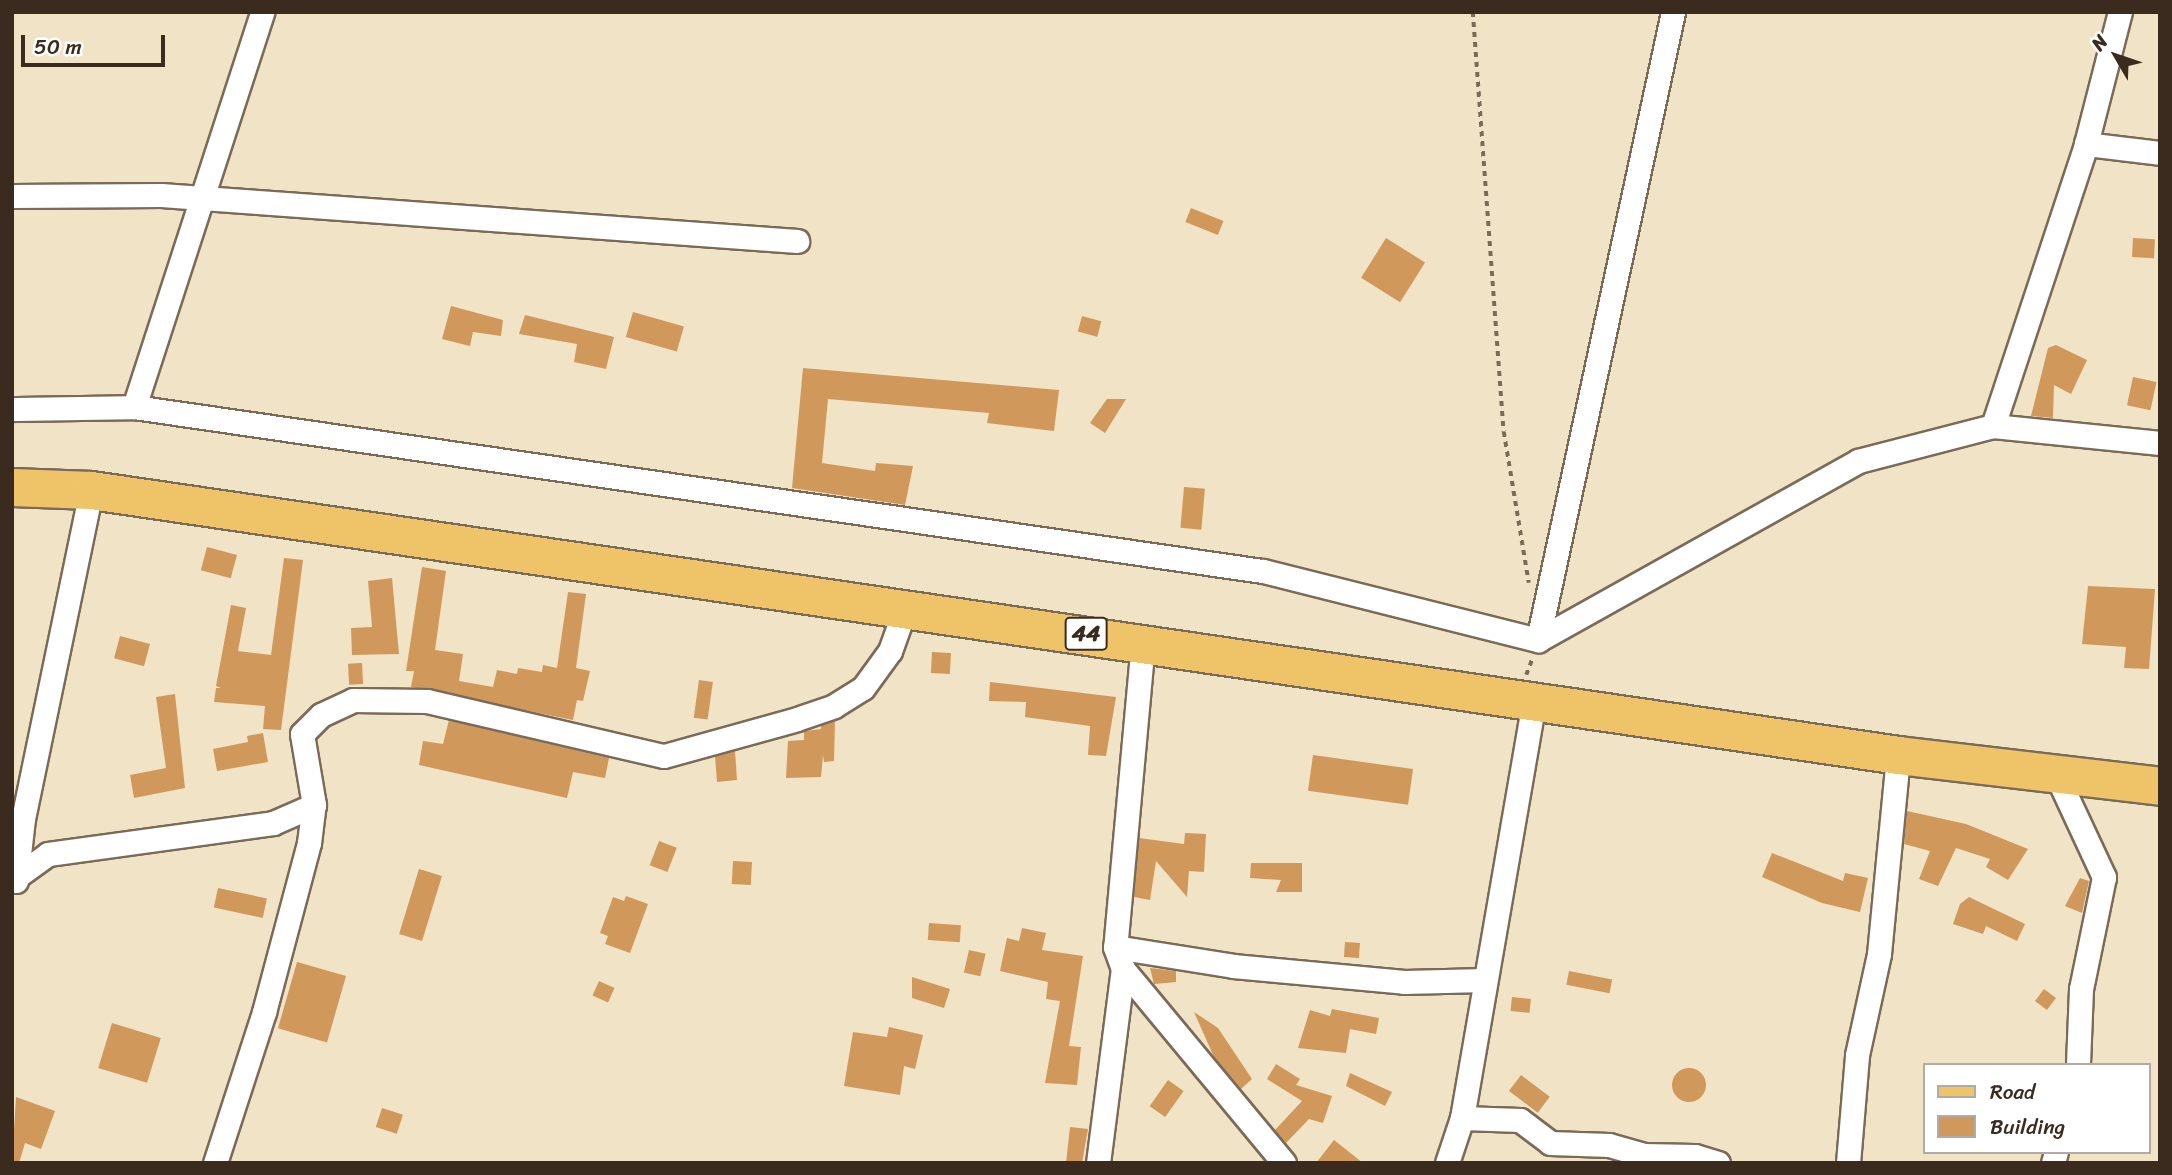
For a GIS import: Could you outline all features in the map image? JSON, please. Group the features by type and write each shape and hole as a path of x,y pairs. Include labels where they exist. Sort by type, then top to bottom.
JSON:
{"main road":[{"name":"44","path":"12,487 91,490 1527,698 1898,755 2160,786"}],"street":[{"path":"134,407 204,198 262,12"},
{"path":"1538,640 1673,12"},
{"path":"1993,426 2086,144 2119,12"},
{"path":"2086,144 2160,153"},
{"path":"12,196 204,198 797,241"},
{"path":"12,409 134,407 1263,570 1538,640 1858,461 1993,426 2160,443"},
{"path":"12,892 16,875 17,819 91,490"},
{"path":"215,1163 264,1012 309,843 314,805 302,734 321,715 353,700 427,701 664,756 834,706 863,688 890,652 905,609"},
{"path":"1098,1163 1119,958 1143,642"},
{"path":"1447,1163 1462,1118 1527,698"},
{"path":"1848,1163 1857,1055 1879,954 1898,755"},
{"path":"2056,774 2104,877 2081,989 2078,1063"},
{"path":"16,875 48,854 273,822 314,805"},
{"path":"1119,958 1404,982 1485,980"},
{"path":"1119,958 1284,1163"},
{"path":"1462,1118 1520,1120 1550,1143 1609,1145 1643,1155 1695,1156 1718,1163"}],"path":[{"path":"1473,12 1504,432 1529,588"},
{"path":"1527,698 1538,640"}],"building":[{"path":"1191,208 1223,221 1218,235 1185,222"},
{"path":"1386,238 1425,262 1400,302 1361,278"},
{"path":"2133,238 2155,239 2154,258 2132,257"},
{"path":"451,306 503,320 501,336 473,332 470,346 442,339"},
{"path":"633,312 684,327 677,352 626,337"},
{"path":"525,315 614,337 606,369 574,362 577,344 519,334"},
{"path":"1082,316 1101,321 1097,337 1078,331"},
{"path":"2056,345 2087,360 2071,394 2054,385 2053,418 2031,416 2048,348"},
{"path":"803,368 1059,390 1054,431 987,423 989,413 828,399 822,463 875,471 876,463 913,466 905,505 792,488"},
{"path":"2133,377 2156,382 2150,410 2127,405"},
{"path":"1107,399 1126,399 1105,433 1090,423"},
{"path":"1184,487 1205,489 1201,530 1180,528"},
{"path":"207,547 237,555 231,578 201,570"},
{"path":"284,558 303,560 281,730 263,729 265,706 214,702 216,688 221,688 216,686 231,605 246,608 238,651 271,655"},
{"path":"422,567 446,571 435,650 463,654 459,681 493,687 497,670 517,674 518,668 542,672 543,665 557,668 568,592 586,594 576,668 590,671 583,701 577,700 573,720 411,687 414,671 406,671"},
{"path":"392,578 399,654 352,655 351,628 372,627 368,581"},
{"path":"2088,586 2155,589 2149,669 2124,668 2126,647 2082,644"},
{"path":"120,636 150,644 144,666 114,658"},
{"path":"932,652 951,653 950,674 931,673"},
{"path":"362,663 363,684 349,685 348,664"},
{"path":"699,680 713,682 708,720 694,718"},
{"path":"990,682 1116,697 1106,756 1088,755 1090,726 1025,717 1026,702 989,701"},
{"path":"175,694 185,788 134,798 130,775 166,768 156,697"},
{"path":"449,720 609,758 605,778 573,772 567,798 419,765 423,741 443,744"},
{"path":"835,720 834,761 824,762 823,755 821,777 786,778 788,741 804,740 804,731 821,729 821,725"},
{"path":"263,733 268,762 217,771 213,749 248,742 247,736"},
{"path":"735,751 737,780 717,782 715,756"},
{"path":"1313,755 1413,769 1408,805 1308,791"},
{"path":"1907,811 1966,824 2028,849 2008,880 1986,867 1990,859 1956,848 1938,886 1919,879 1930,851 1904,844"},
{"path":"1185,833 1206,834 1204,872 1189,871 1187,897 1156,861 1150,900 1134,897 1139,838 1184,844"},
{"path":"659,841 677,848 667,872 650,865"},
{"path":"1772,853 1843,881 1845,873 1868,878 1860,912 1822,903 1762,877"},
{"path":"733,861 752,862 751,885 732,884"},
{"path":"1251,863 1302,863 1302,892 1276,892 1281,880 1250,878"},
{"path":"419,869 442,876 422,941 399,934"},
{"path":"2080,878 2089,881 2082,913 2065,906"},
{"path":"218,888 267,898 263,918 214,908"},
{"path":"626,896 648,904 630,953 605,944 608,936 600,933 613,897 624,901"},
{"path":"1969,897 2025,924 2017,941 1986,926 1983,934 1953,924 1960,904"},
{"path":"929,923 961,925 960,942 928,940"},
{"path":"1022,928 1046,933 1042,950 1083,956 1069,1046 1081,1047 1077,1085 1045,1083 1060,1001 1046,999 1048,982 1000,971 1007,938 1019,941"},
{"path":"1345,942 1360,943 1359,958 1344,957"},
{"path":"969,950 986,954 980,976 964,972"},
{"path":"297,962 346,976 327,1042 278,1028"},
{"path":"1150,968 1176,971 1176,982 1154,984"},
{"path":"1569,971 1612,979 1610,993 1566,985"},
{"path":"912,977 950,989 944,1008 912,998"},
{"path":"599,981 615,988 608,1003 592,996"},
{"path":"2044,989 2056,998 2047,1010 2035,1001"},
{"path":"1512,997 1531,999 1529,1013 1511,1011"},
{"path":"1332,1009 1379,1018 1376,1034 1350,1029 1346,1053 1298,1048 1310,1010 1330,1016"},
{"path":"1194,1012 1218,1028 1252,1079 1241,1089 1214,1057"},
{"path":"112,1023 161,1038 147,1083 98,1068"},
{"path":"889,1027 923,1035 915,1069 904,1066 900,1095 844,1086 853,1032 887,1037"},
{"path":"1276,1064 1300,1079 1296,1085 1332,1096 1323,1123 1309,1119 1286,1143 1275,1130 1302,1101 1267,1079"},
{"path":"1689,1068 1701,1073 1706,1085 1701,1097 1689,1102 1677,1097 1672,1085 1677,1073"},
{"path":"1350,1073 1392,1092 1385,1106 1346,1086"},
{"path":"1521,1075 1550,1097 1538,1113 1509,1091"},
{"path":"1168,1080 1184,1091 1165,1117 1150,1106"},
{"path":"16,1097 55,1111 41,1149 25,1143 19,1163 12,1163"},
{"path":"382,1108 403,1115 397,1134 376,1127"},
{"path":"1070,1127 1088,1129 1082,1163 1066,1163"},
{"path":"1334,1140 1363,1163 1316,1163"}]}
